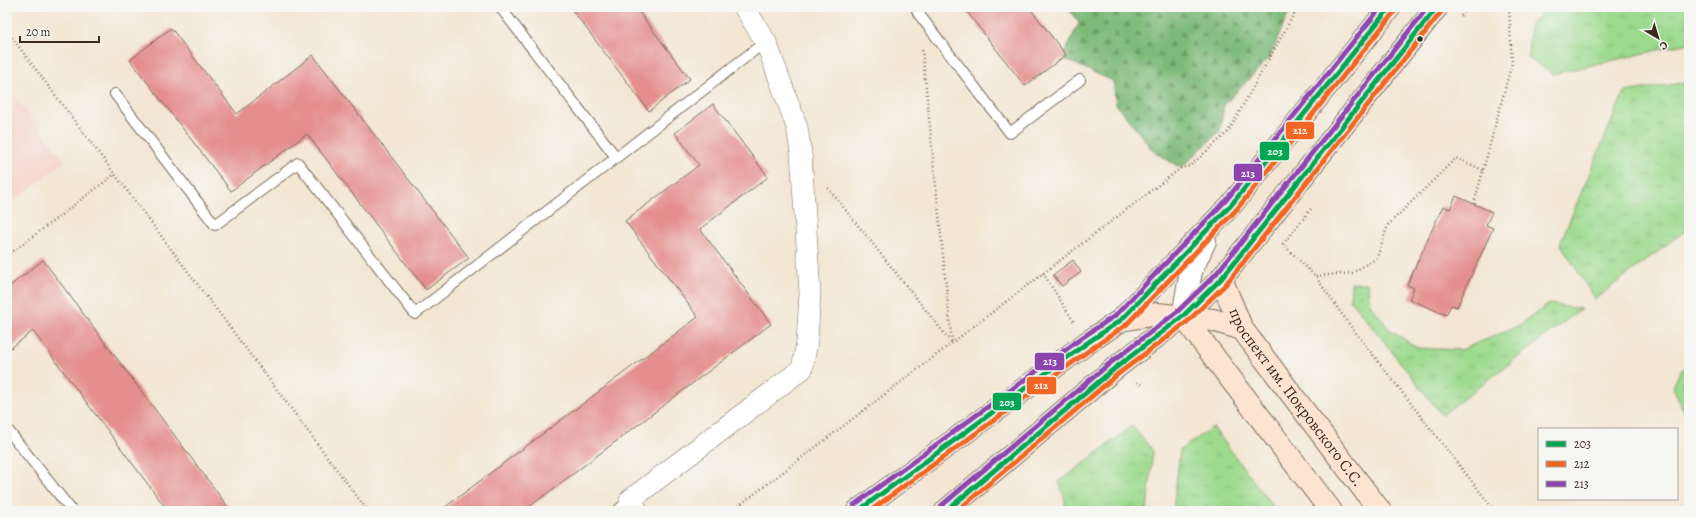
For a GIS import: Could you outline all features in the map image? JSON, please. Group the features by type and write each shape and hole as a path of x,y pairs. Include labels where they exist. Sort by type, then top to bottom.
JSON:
{"main road":[{"path":"946,511 1114,369 1183,316 1221,279"},
{"name":"проспект им. Покровского С.С.","path":"1221,279 1242,328 1380,511"},
{"path":"858,511 1087,343 1121,320 1157,314 1212,320 1242,328"},
{"path":"1183,316 1332,511"}],"street":[{"path":"628,508 802,369 807,342 810,293 801,153 797,127 765,42 744,7"},
{"path":"1121,320 1212,227 1232,204 1390,7"},
{"path":"1221,279 1437,7"},
{"path":"1183,316 1191,271 1212,227"}],"lane":[{"path":"500,7 616,157"},
{"path":"917,10 1010,133 1080,80"},
{"path":"115,94 215,225 298,163 415,314 765,42"},
{"path":"7,429 72,511"}],"path":[{"path":"732,511 1181,168 1190,166 1228,132 1298,7"},
{"path":"1458,20 1468,7"},
{"path":"1474,204 1512,63 1509,7"},
{"path":"917,10 952,343"},
{"path":"7,32 368,511"},
{"path":"1315,276 1352,274 1377,258 1388,225 1456,158 1483,170"},
{"path":"7,256 115,174"},
{"path":"825,184 952,343"},
{"path":"1312,207 1283,244 1315,276 1352,328 1495,511"}],"shaded area":[{"path":"7,86 65,161 7,207"}],"green space":[{"path":"1067,7 1291,7 1270,57 1224,105 1220,131 1181,168 1154,152 1116,104 1113,81 1062,58 1079,23"},
{"path":"1547,7 1689,7 1689,43 1553,74 1528,58 1530,26"},
{"path":"1689,82 1689,228 1595,299 1560,243 1624,92"},
{"path":"1351,283 1367,283 1370,304 1389,329 1417,348 1461,350 1518,326 1549,304 1581,309 1442,415 1350,299"},
{"path":"1689,365 1689,419 1684,412 1673,387 1680,371"},
{"path":"1132,426 1153,451 1147,511 1065,511 1065,499 1059,482"},
{"path":"1213,427 1274,508 1273,511 1173,511 1180,450"}],"building":[{"path":"570,7 635,7 690,79 649,111"},
{"path":"963,7 1029,7 1066,55 1025,86"},
{"path":"171,28 237,114 313,55 469,258 426,290 307,134 231,191 130,60"},
{"path":"713,104 768,177 700,229 771,324 524,511 440,511 698,317 625,221 699,165 675,133"},
{"path":"1456,196 1492,212 1486,225 1493,228 1457,307 1451,305 1446,315 1409,299 1414,288 1407,285 1443,206 1450,209"},
{"path":"43,260 231,511 168,511 33,331 7,351 7,288"},
{"path":"1073,260 1081,272 1062,286 1053,275"}],"transit line":[{"name":"213","path":"854,505 1083,337 1116,315 1227,199 1381,7"},
{"name":"203","path":"858,511 1087,343 1121,320 1232,204 1390,7"},
{"name":"213","path":"941,506 1109,364 1178,311 1216,274 1428,7"},
{"name":"203","path":"946,511 1114,369 1183,316 1221,279 1437,7"},
{"name":"212","path":"870,511 1126,325 1237,209 1395,11"},
{"name":"212","path":"957,511 1118,374 1187,322 1226,284 1442,11"}]}
